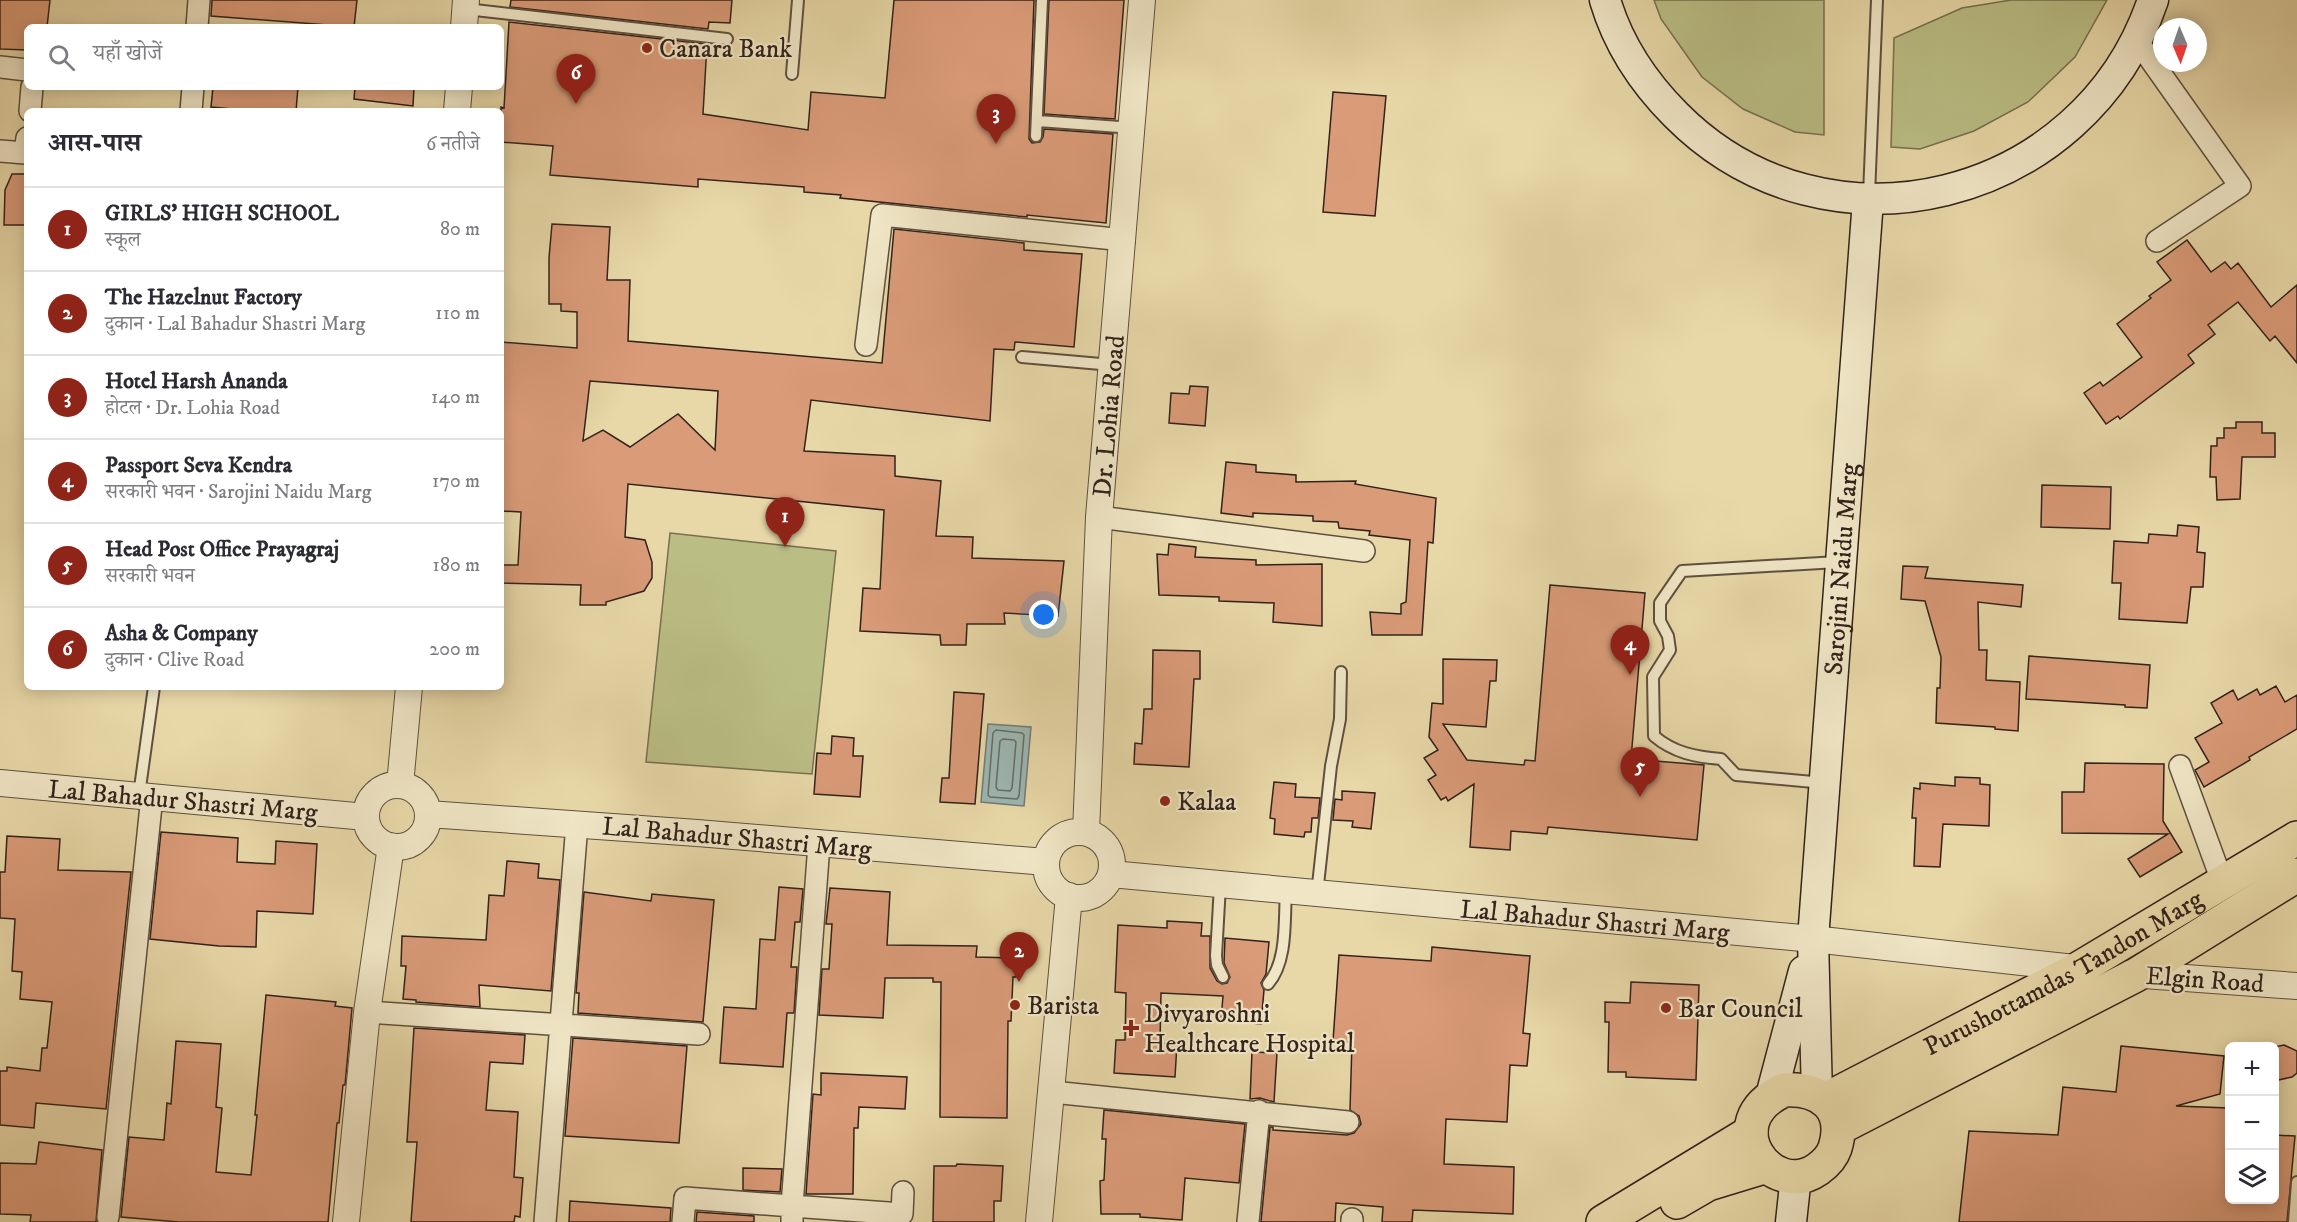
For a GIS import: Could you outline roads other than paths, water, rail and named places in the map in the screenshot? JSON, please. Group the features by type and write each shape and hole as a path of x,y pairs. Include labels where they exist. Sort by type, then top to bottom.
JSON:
{"main road":[{"path":"1605,0 1630,57 1657,96 1691,131 1730,159 1774,180 1821,194 1868,200 1916,197 1950,190 2006,170 2046,145 2082,115 2112,79 2155,3"},
{"name":"Sarojini Naidu Marg","path":"1827,1108 1813,939 1868,200"},
{"name":"Purushottamdas Tandon Marg","path":"1827,1108 2078,969 2297,838"},
{"name":"Purushottamdas Tandon Marg","path":"1827,1108 2136,975 2297,875"},
{"name":"Sarojini Naidu Marg","path":"1771,1096 1813,939"},
{"path":"1644,1222 1708,1184 1781,1171 1814,1172 1826,1164 1834,1152 1827,1108 1798,1090 1784,1090 1771,1096 1760,1106 1753,1118 1751,1132 1754,1149 1781,1171 1791,1222"},
{"path":"1603,1222 1751,1132"}],"street":[{"path":"197,24 199,0"},
{"name":"Dr. Lohia Road","path":"1086,832 1100,517 1142,0"},
{"path":"2136,39 2240,186 2157,241"},
{"path":"0,67 24,70"},
{"path":"30,108 32,90"},
{"path":"191,108 193,90"},
{"path":"457,108 459,90"},
{"path":"0,150 24,153"},
{"path":"866,345 882,215 1124,240"},
{"path":"1100,517 1364,551"},
{"path":"400,785 408,690"},
{"path":"2180,766 2222,881"},
{"name":"Lal Bahadur Shastri Marg","path":"0,783 366,817"},
{"path":"400,785 416,791 427,805 428,814 427,825 422,835 403,847 382,843 374,836 366,817 367,807 372,797 380,790 400,785"},
{"path":"108,1217 145,795"},
{"name":"Lal Bahadur Shastri Marg","path":"428,814 1046,862"},
{"path":"544,1222 577,824"},
{"path":"1074,831 1086,832 1096,836 1105,844 1110,854 1111,874 1099,891 1089,896 1069,896 1052,884 1047,874 1046,862 1048,851 1054,842 1074,831"},
{"path":"792,1214 819,844"},
{"path":"346,1222 367,1012 391,846"},
{"name":"Lal Bahadur Shastri Marg","path":"1111,874 1813,939 2078,969"},
{"path":"1039,1222 1069,896"},
{"name":"Elgin Road","path":"2078,969 2297,986"},
{"path":"367,1012 699,1034"},
{"path":"1052,1092 1259,1111 1348,1122"},
{"path":"1248,1222 1259,1111"},
{"path":"683,1222 685,1198 792,1214 902,1214 903,1192"}],"lane":[{"path":"792,74 798,0"},
{"path":"1036,136 1042,0"},
{"path":"1868,200 1876,0"},
{"path":"465,12 727,39"},
{"path":"1038,121 1133,128"},
{"path":"1023,357 1113,365"},
{"path":"1824,783 1736,775 1721,759 1695,756 1667,747 1654,736 1653,677 1670,650 1668,636 1660,621 1660,603 1682,571 1841,561"},
{"path":"1317,894 1331,766 1340,719 1341,672"},
{"path":"145,795 154,690"},
{"path":"1220,885 1216,956 1217,965 1223,977"},
{"path":"1268,984 1280,957 1286,891"},
{"path":"2295,1222 2297,1182"}],"water":[{"path":"988,724 1031,727 1024,806 981,802"}],"place":[{"name":"Canara Bank","path":"647,48"},
{"name":"Asha & Company","path":"576,104"},
{"name":"Hotel Harsh Ananda","path":"996,144"},
{"name":"GIRLS' HIGH SCHOOL","path":"785,547"},
{"name":"Passport Seva Kendra","path":"1630,675"},
{"name":"Head Post Office Prayagraj","path":"1640,797"},
{"name":"Kalaa","path":"1165,801"},
{"name":"The Hazelnut Factory","path":"1019,982"},
{"name":"Barista","path":"1015,1005"},
{"name":"Bar Council","path":"1666,1008"},
{"name":"Divyaroshni Healthcare Hospital","path":"1131,1028"}]}
